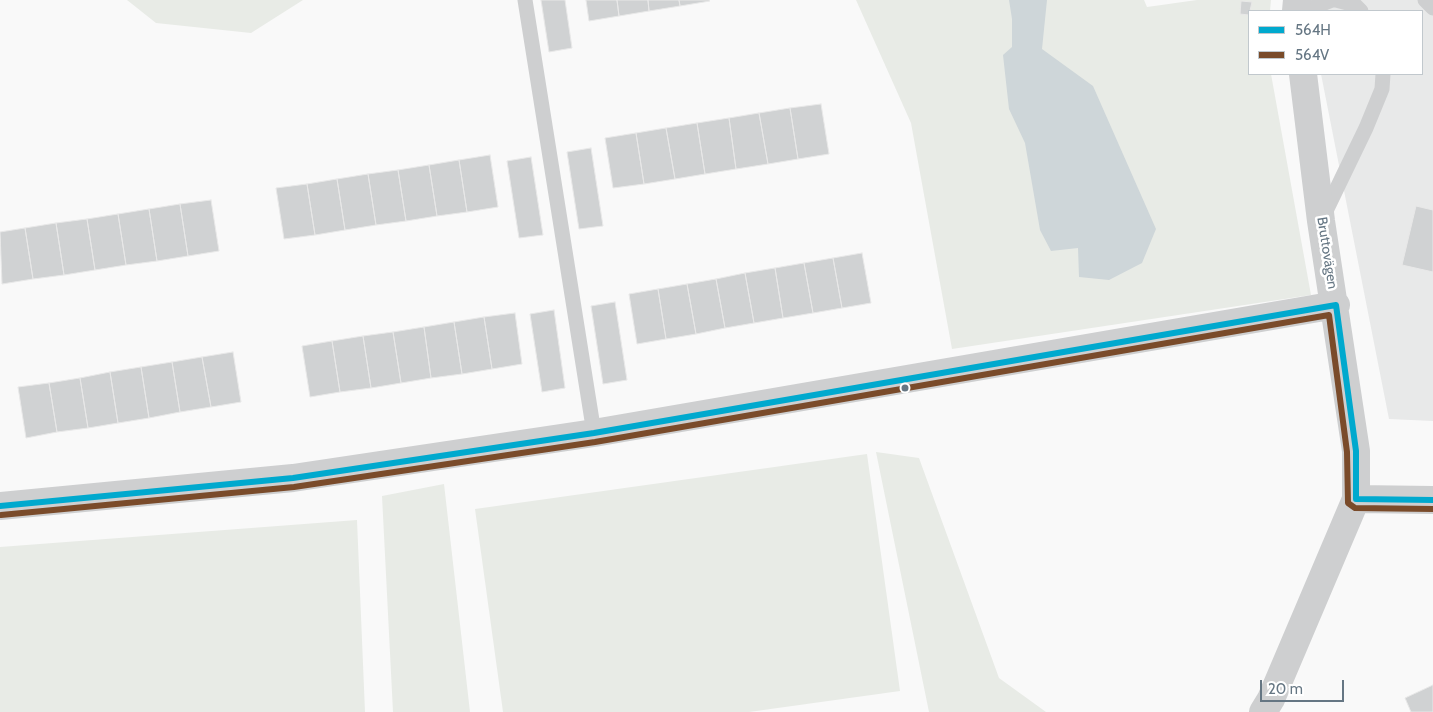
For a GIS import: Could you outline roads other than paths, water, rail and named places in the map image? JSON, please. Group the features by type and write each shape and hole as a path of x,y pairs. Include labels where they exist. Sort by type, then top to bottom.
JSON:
{"street":[{"name":"Bruttovägen","path":"1262,712 1271,699 1356,498 1356,451 1336,306 1321,221 1303,75"},
{"path":"0,506 293,478 594,433 1336,306"},
{"path":"1356,498 1433,500"}],"lane":[{"path":"525,0 594,433"},
{"path":"1307,10 1332,0"},
{"path":"1336,0 1355,5 1360,10"},
{"path":"1425,0 1433,8"},
{"path":"1321,221 1366,128 1382,88 1383,75"}]}
